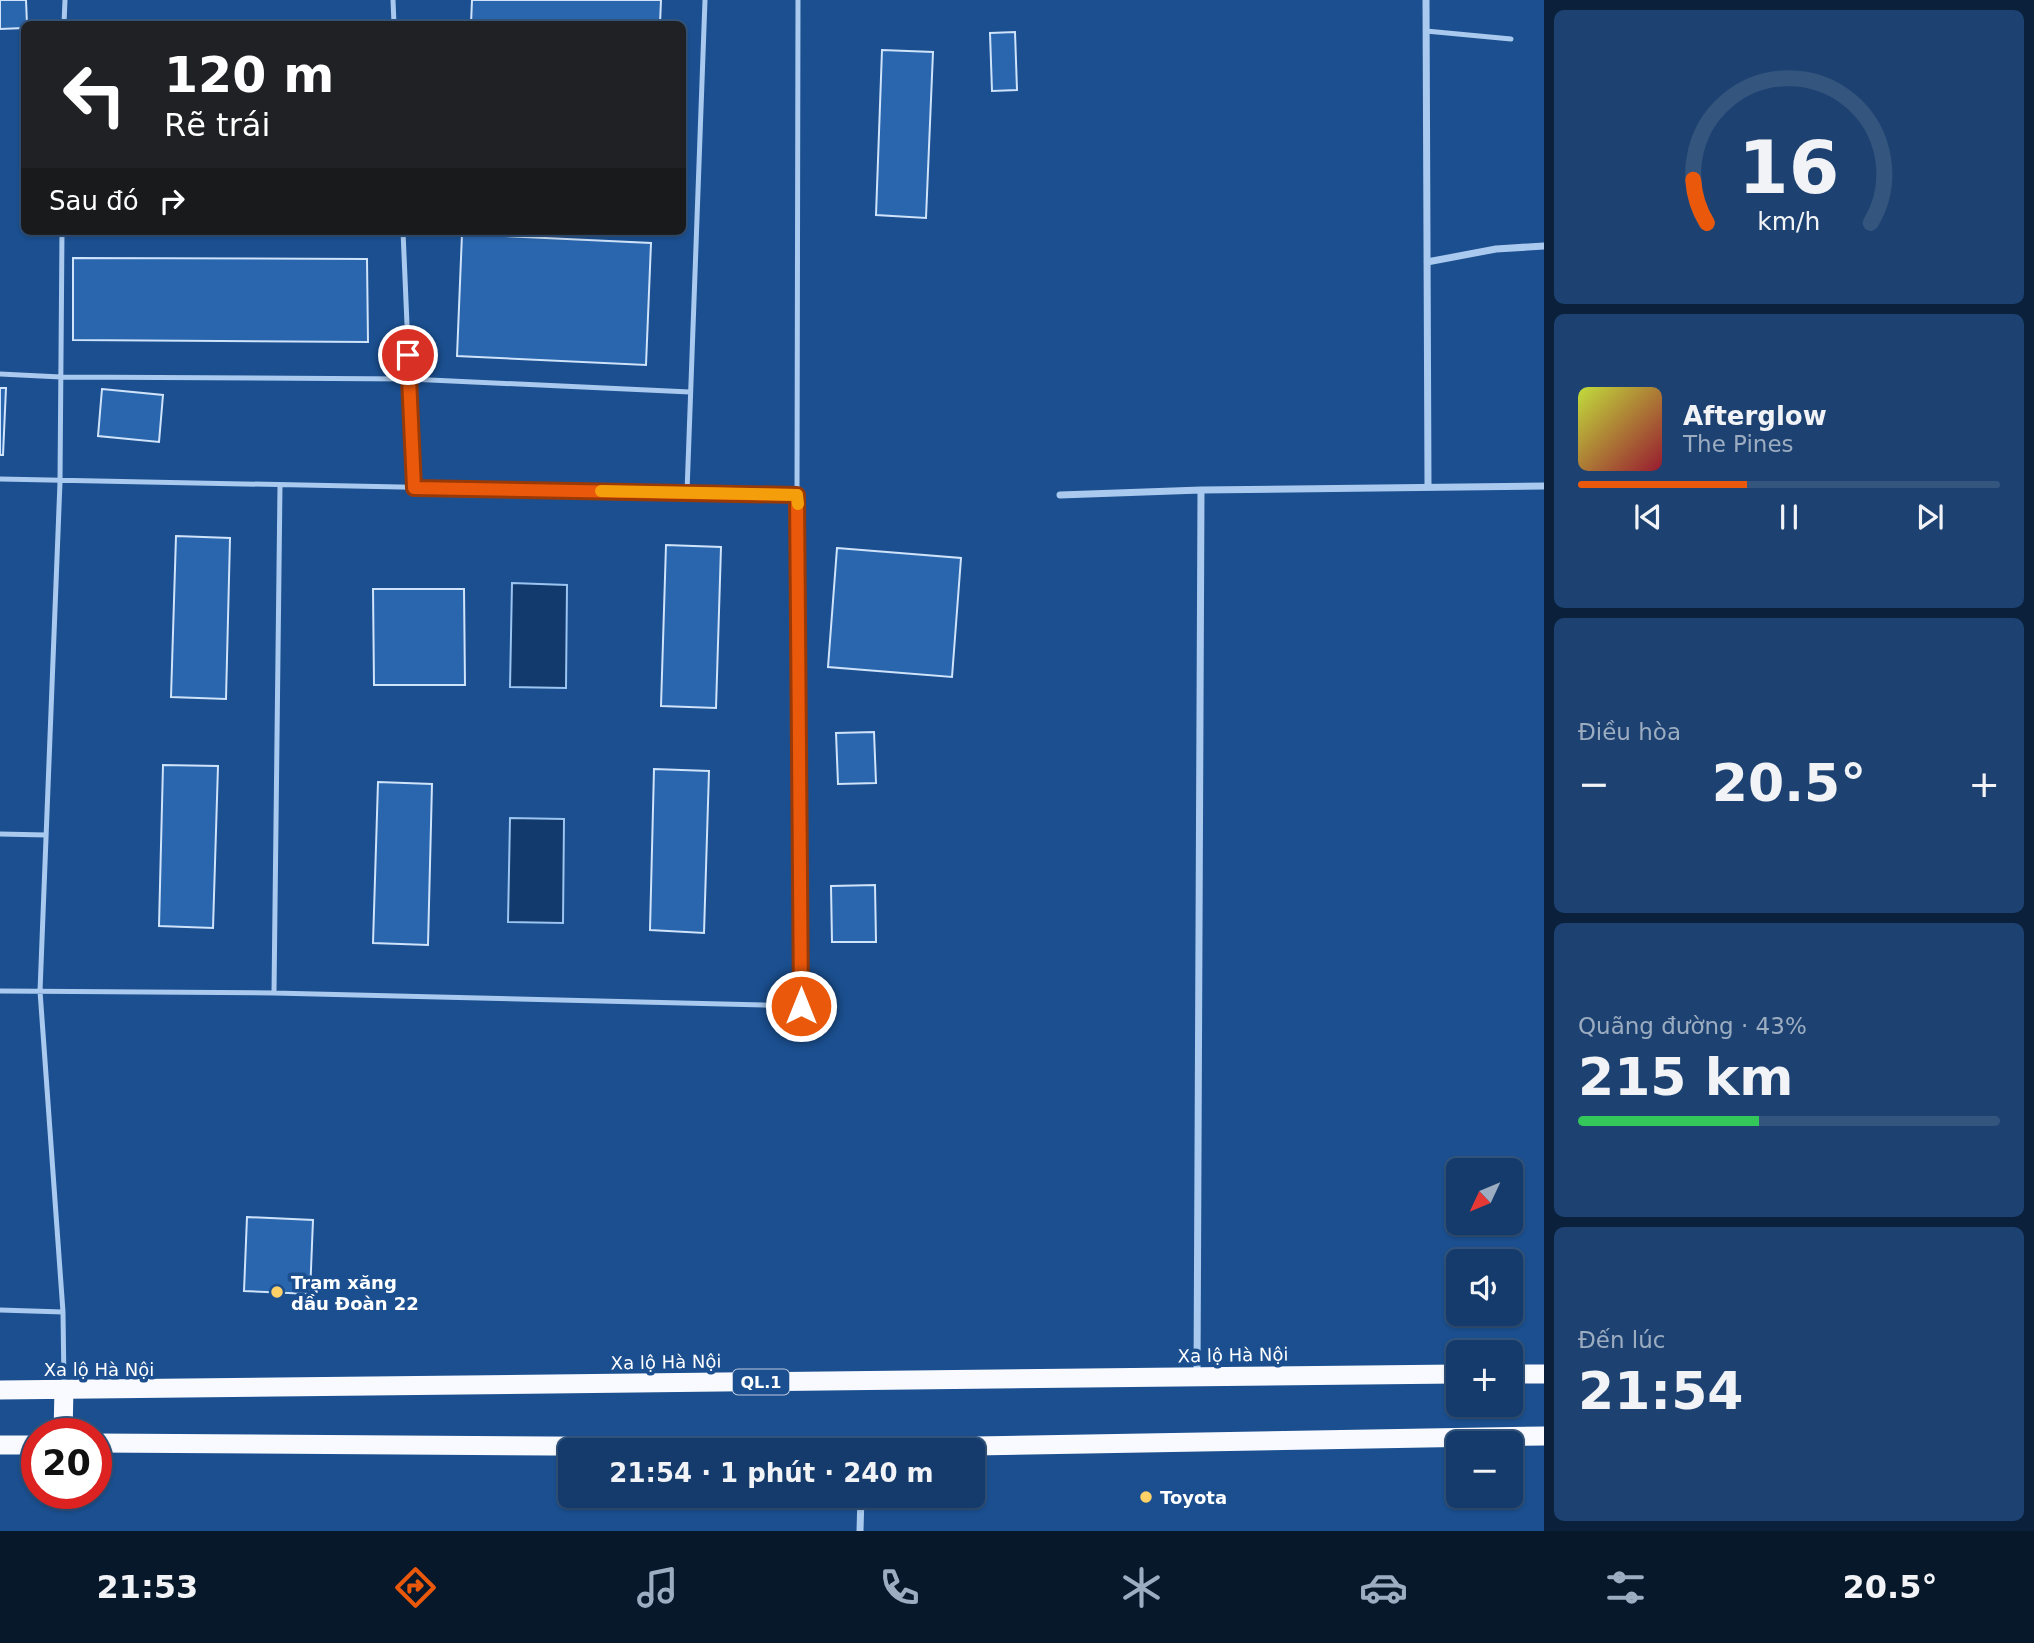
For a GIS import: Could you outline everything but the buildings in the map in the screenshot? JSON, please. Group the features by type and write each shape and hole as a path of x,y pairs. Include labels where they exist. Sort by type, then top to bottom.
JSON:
{"highway":[{"name":"Xa lộ Hà Nội","path":"0,1390 1446,1374"},
{"path":"1523,1374 1544,1374"},
{"path":"63,1418 64,1389"},
{"path":"985,1447 1544,1436"},
{"path":"112,1443 558,1447"},
{"path":"0,1446 21,1445"}],"street":[{"path":"1426,0 1428,486"},
{"path":"1427,262 1496,249 1544,246"},
{"path":"1060,495 1201,490 1544,486"},
{"path":"1197,1377 1201,490"},
{"path":"860,1531 861,1508"}],"lane":[{"path":"64,21 65,0"},
{"path":"393,0 394,21"},
{"path":"687,492 705,0"},
{"path":"0,991 274,993 801,1006 797,495 798,0"},
{"path":"1426,31 1511,38"},
{"path":"62,235 60,482 40,992 63,1312 64,1389"},
{"path":"403,235 414,488"},
{"path":"0,374 61,377 409,380 691,392"},
{"path":"0,480 797,495"},
{"path":"274,993 280,485"},
{"path":"0,834 46,835"},
{"path":"0,1310 63,1312"}],"water":[{"path":"512,583 567,585 566,688 510,687"},
{"path":"510,818 564,819 563,923 508,922"}],"slow traffic":[{"path":"601,491 797,495 798,504"}],"place":[{"name":"Trạm xăng dầu Đoàn 22","path":"277,1292"},
{"name":"Toyota","path":"1146,1497"}],"route":[{"path":"408,355 414,488 797,495 801,1006"}]}
